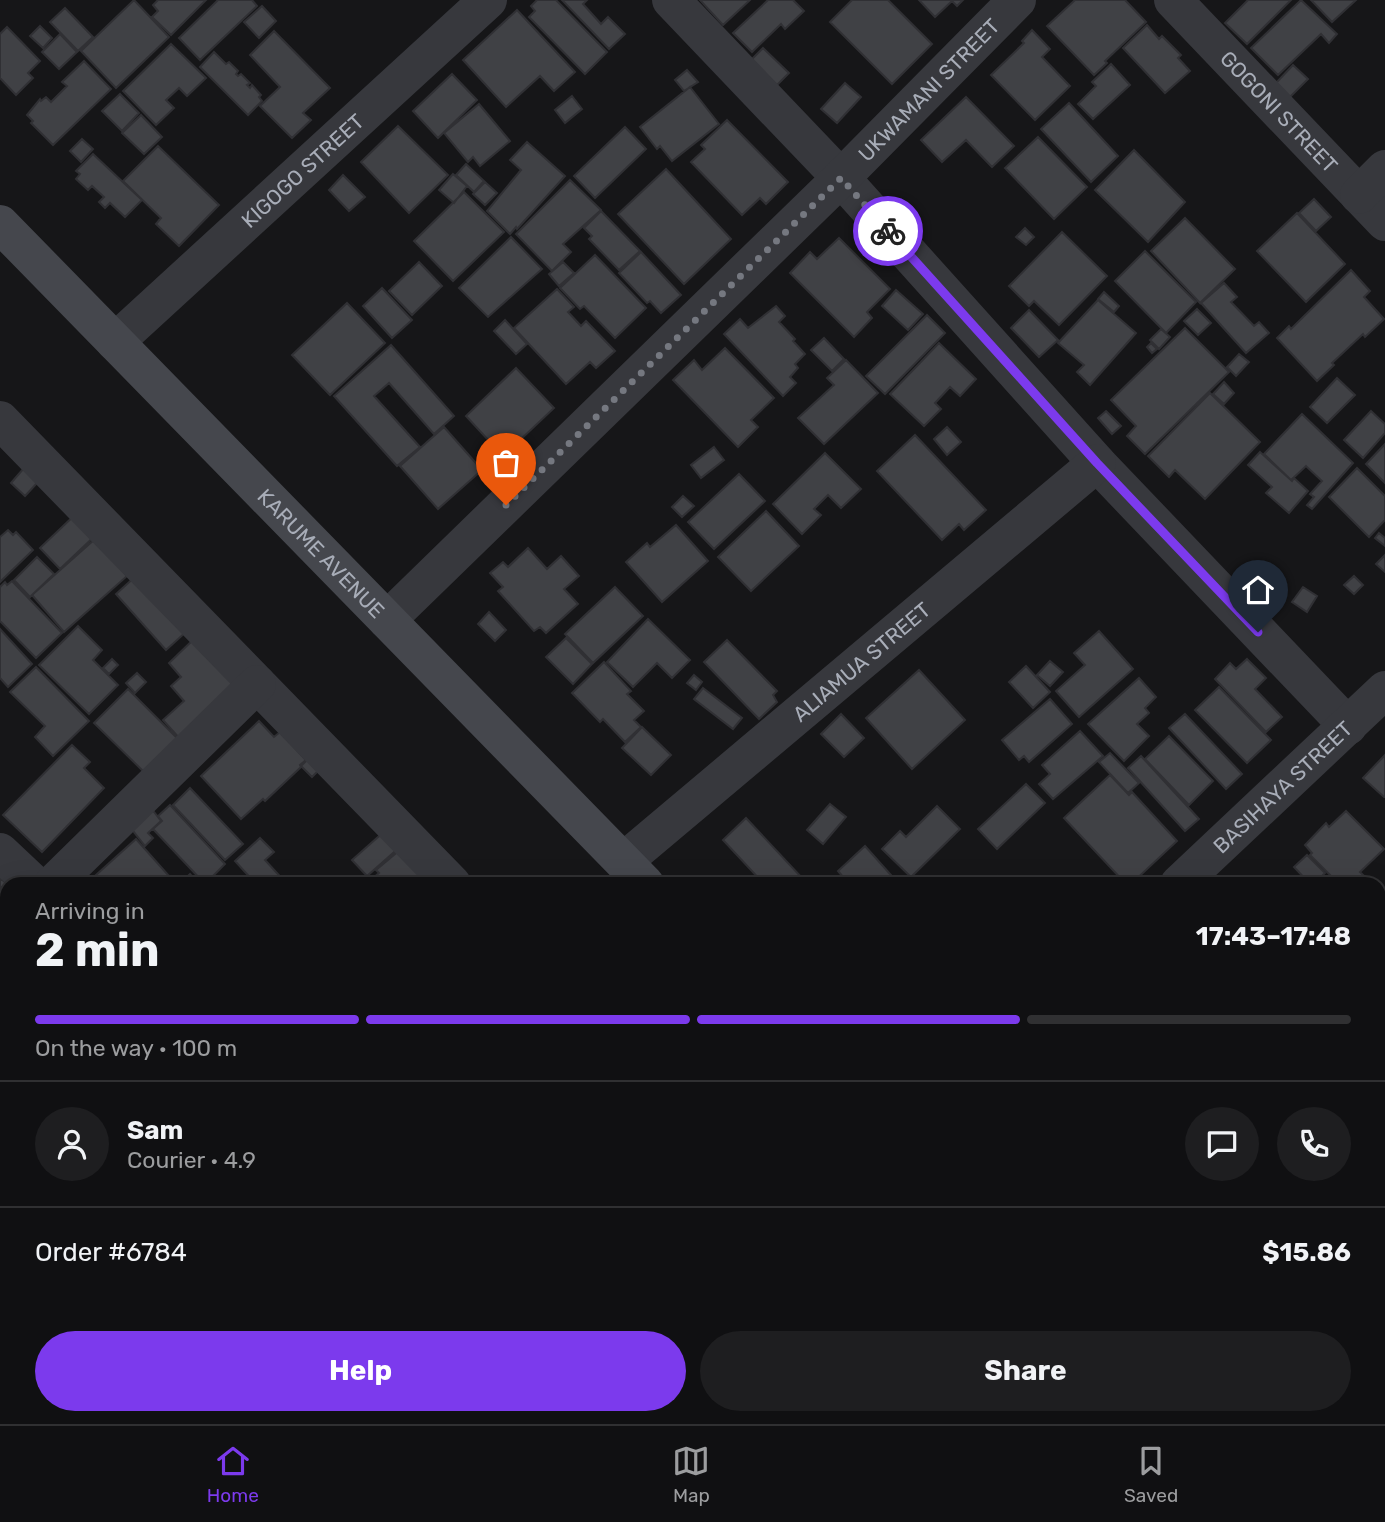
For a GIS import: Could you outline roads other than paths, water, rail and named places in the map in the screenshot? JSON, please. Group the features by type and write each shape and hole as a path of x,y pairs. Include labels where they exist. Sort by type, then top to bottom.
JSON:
{"main road":[{"name":"KARUME AVENUE","path":"0,224 634,872"}],"street":[{"name":"KIGOGO STREET","path":"114,342 488,0"},
{"path":"671,0 841,178 1097,463 1348,726"},
{"name":"UKWAMANI STREET","path":"387,620 841,178 1017,0"},
{"name":"GOGONI STREET","path":"1173,0 1372,182 1385,222"},
{"path":"0,420 445,877"},
{"name":"ALIAMUA STREET","path":"634,872 1097,463"},
{"path":"59,877 257,684"},
{"name":"BASIHAYA STREET","path":"1186,877 1385,690"},
{"path":"0,852 27,877"}]}
